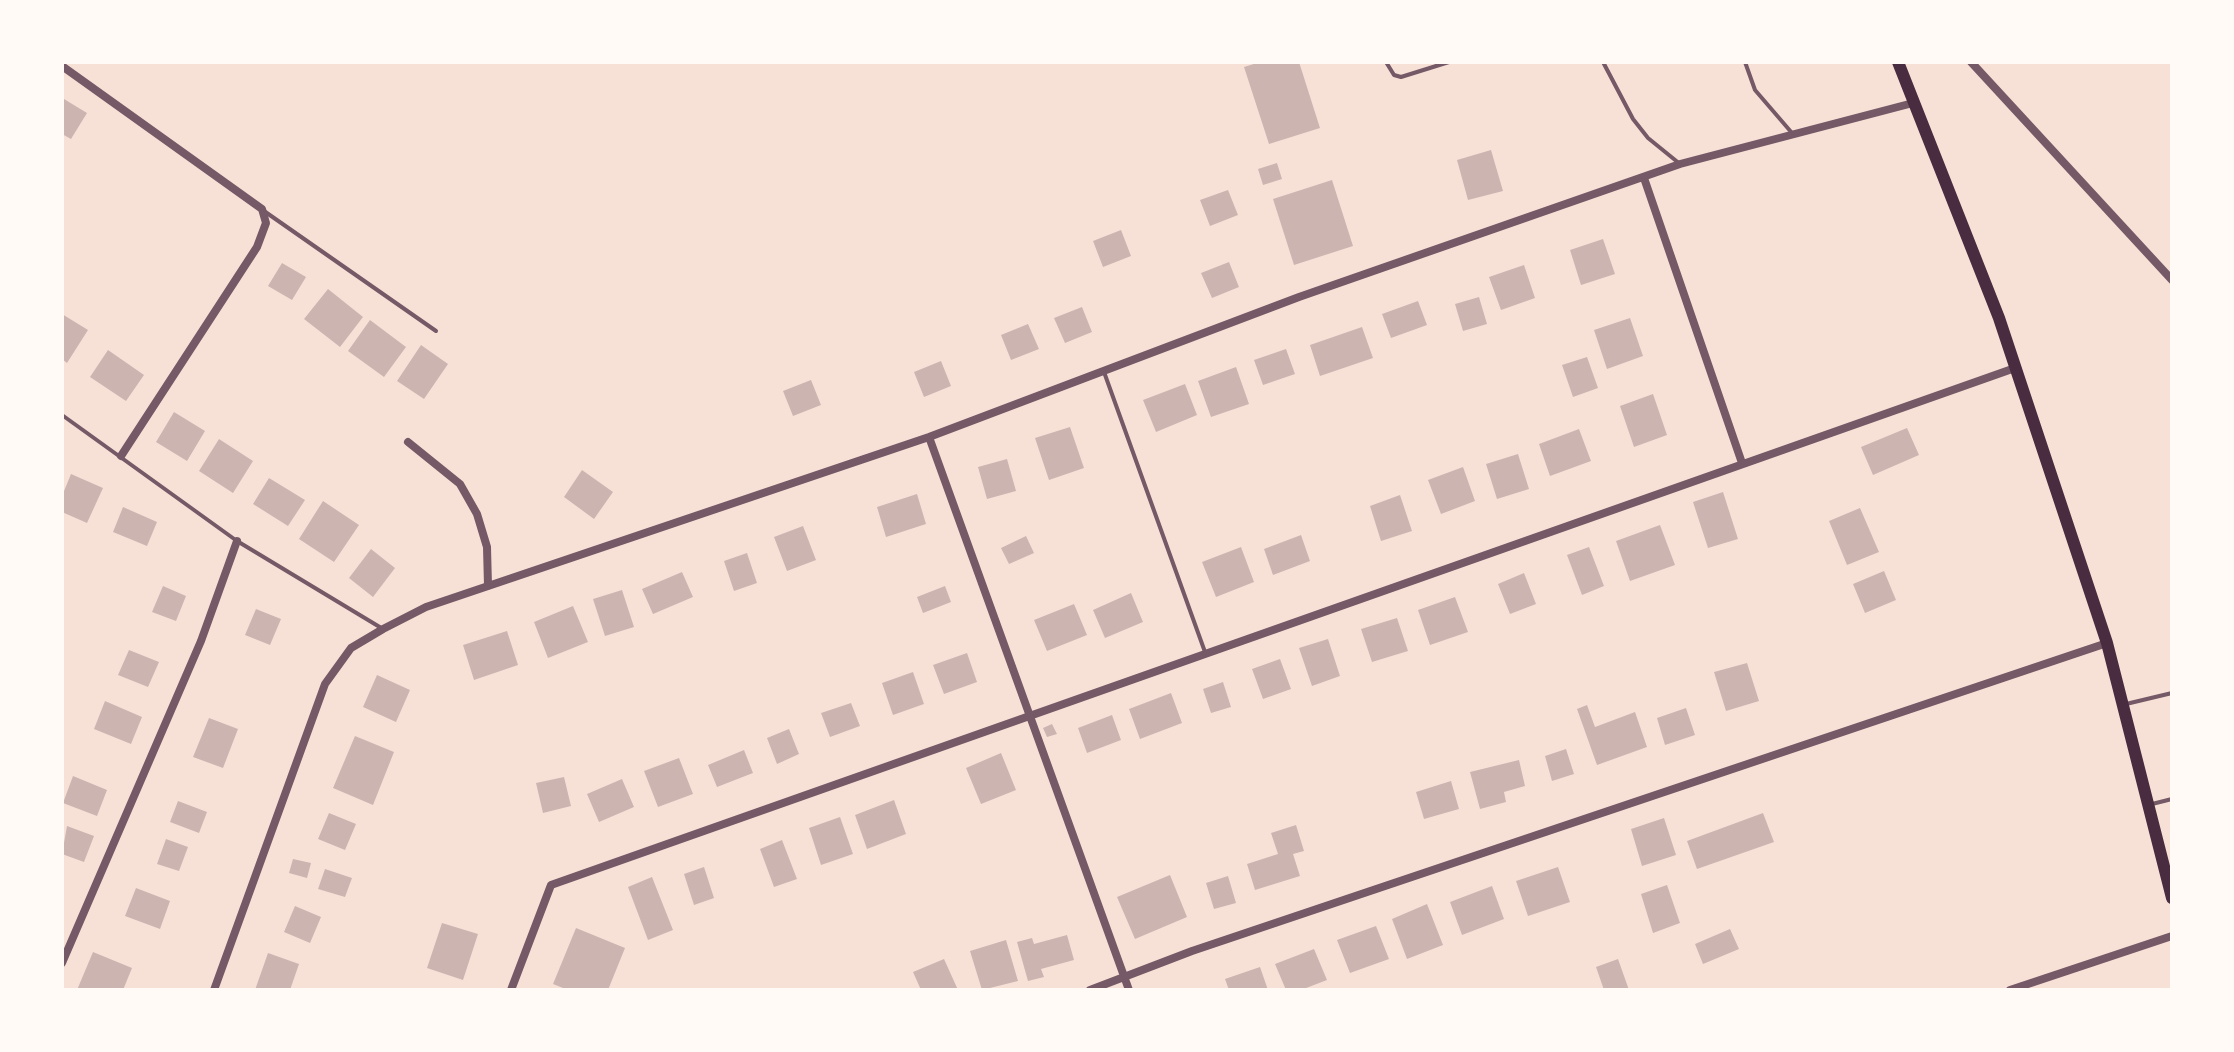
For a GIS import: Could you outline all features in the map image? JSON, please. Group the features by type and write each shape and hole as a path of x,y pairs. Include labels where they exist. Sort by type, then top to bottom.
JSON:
{"main road":[{"path":"1898,62 1999,318 2107,643 2172,898"}],"street":[{"path":"1971,62 2172,280"},
{"path":"62,66 262,209 266,223 263,237 121,456"},
{"path":"214,990 325,684 351,648 383,629 426,607 929,437 1299,297 1680,164 1913,103"},
{"path":"1644,178 1742,463"},
{"path":"511,990 551,885 2015,368"},
{"path":"929,437 1027,716 1129,990"},
{"path":"408,442 460,484 477,514 487,547 488,586"},
{"path":"62,963 201,641 237,541"},
{"path":"1090,990 1192,951 2107,643"},
{"path":"2010,990 2172,936"}],"lane":[{"path":"1386,62 1394,75 1401,77 1449,62"},
{"path":"1603,62 1633,119 1648,138 1680,164"},
{"path":"1745,62 1755,90 1793,134"},
{"path":"262,209 436,331"},
{"path":"1104,372 1205,652"},
{"path":"62,415 237,541 383,629"},
{"path":"2123,704 2172,693"},
{"path":"2150,805 2172,799"}],"building":[{"path":"1260,62 1299,62 1320,128 1269,144 1244,67"},
{"path":"64,99 87,113 71,139 62,134"},
{"path":"1491,150 1503,191 1468,200 1457,160"},
{"path":"1277,163 1282,179 1263,185 1258,169"},
{"path":"1332,180 1353,246 1294,265 1273,199"},
{"path":"1228,190 1238,215 1210,226 1200,200"},
{"path":"1121,230 1131,256 1103,267 1093,241"},
{"path":"1603,239 1615,274 1581,285 1570,250"},
{"path":"1229,262 1239,287 1212,298 1201,273"},
{"path":"282,263 306,277 292,300 268,286"},
{"path":"1524,265 1535,298 1501,310 1489,277"},
{"path":"328,289 363,317 340,347 304,319"},
{"path":"1479,297 1487,324 1463,331 1455,304"},
{"path":"1418,301 1427,325 1391,338 1382,314"},
{"path":"1082,307 1092,332 1065,343 1054,318"},
{"path":"62,314 88,330 67,363 62,359"},
{"path":"1630,318 1643,356 1607,369 1594,330"},
{"path":"370,320 406,347 384,377 348,351"},
{"path":"1028,324 1039,349 1011,360 1001,335"},
{"path":"1362,327 1373,358 1320,376 1310,345"},
{"path":"421,345 448,364 424,399 397,381"},
{"path":"1286,349 1295,374 1263,385 1254,360"},
{"path":"108,350 144,375 126,401 90,377"},
{"path":"1587,357 1598,388 1573,397 1562,365"},
{"path":"941,361 951,386 924,397 914,372"},
{"path":"1236,367 1249,404 1211,417 1198,381"},
{"path":"811,380 821,405 793,416 783,391"},
{"path":"1185,384 1197,415 1156,432 1143,400"},
{"path":"1653,394 1667,435 1634,447 1620,406"},
{"path":"174,412 205,431 187,461 156,442"},
{"path":"1070,427 1084,468 1049,480 1035,438"},
{"path":"1907,428 1919,455 1873,475 1861,447"},
{"path":"1579,429 1591,461 1550,476 1539,444"},
{"path":"219,439 253,461 233,493 199,471"},
{"path":"1518,454 1529,489 1497,499 1486,464"},
{"path":"1007,459 1016,491 987,499 978,467"},
{"path":"1463,467 1475,501 1441,514 1428,480"},
{"path":"582,470 613,492 594,519 564,497"},
{"path":"71,474 103,488 87,523 62,512 62,496"},
{"path":"269,478 305,500 288,526 253,504"},
{"path":"1723,492 1738,539 1708,548 1693,502"},
{"path":"917,494 926,524 886,537 877,507"},
{"path":"1400,495 1412,531 1381,541 1370,506"},
{"path":"323,501 359,525 334,562 299,539"},
{"path":"123,507 157,522 147,546 113,532"},
{"path":"1860,508 1879,552 1847,565 1829,521"},
{"path":"1660,525 1675,565 1630,581 1616,541"},
{"path":"803,526 816,560 787,571 774,537"},
{"path":"1301,535 1310,561 1273,575 1264,549"},
{"path":"1026,536 1034,553 1009,564 1001,548"},
{"path":"1241,547 1254,582 1216,597 1202,562"},
{"path":"1589,547 1604,586 1582,595 1567,555"},
{"path":"371,549 395,568 373,597 349,578"},
{"path":"747,553 757,583 734,591 724,561"},
{"path":"1884,571 1896,600 1865,613 1853,584"},
{"path":"682,572 693,597 653,614 642,589"},
{"path":"1524,573 1536,604 1510,614 1498,584"},
{"path":"163,586 186,596 176,621 152,612"},
{"path":"945,586 951,602 923,613 917,597"},
{"path":"622,590 634,627 605,636 593,599"},
{"path":"1131,593 1143,622 1105,638 1093,610"},
{"path":"1455,597 1468,632 1430,645 1418,610"},
{"path":"1074,604 1087,635 1047,651 1034,620"},
{"path":"573,606 588,642 548,658 534,622"},
{"path":"256,609 281,619 270,645 245,635"},
{"path":"1397,618 1408,651 1372,662 1361,629"},
{"path":"507,631 518,665 474,680 463,645"},
{"path":"1328,639 1340,676 1312,686 1299,648"},
{"path":"129,650 159,662 148,687 118,675"},
{"path":"967,653 977,682 944,694 933,665"},
{"path":"1280,659 1291,689 1263,699 1252,669"},
{"path":"1747,663 1759,701 1726,711 1714,672"},
{"path":"913,672 924,704 893,715 882,683"},
{"path":"377,675 410,690 396,722 363,707"},
{"path":"1223,682 1231,707 1211,713 1203,689"},
{"path":"1171,693 1182,723 1140,739 1129,709"},
{"path":"105,701 142,717 131,744 94,729"},
{"path":"851,703 860,726 830,737 821,713"},
{"path":"1587,705 1595,727 1635,712 1647,747 1597,765 1577,709"},
{"path":"1686,708 1695,735 1665,745 1657,718"},
{"path":"1112,715 1121,740 1087,753 1078,728"},
{"path":"209,718 238,729 223,768 193,757"},
{"path":"1052,724 1057,734 1047,737 1043,728"},
{"path":"789,729 799,754 777,764 767,738"},
{"path":"355,736 394,752 373,805 333,788"},
{"path":"1566,749 1574,774 1552,781 1545,756"},
{"path":"744,750 753,773 717,787 708,765"},
{"path":"1001,753 1016,790 981,804 966,768"},
{"path":"679,758 693,794 658,807 644,771"},
{"path":"1519,760 1525,786 1504,792 1506,802 1480,809 1470,772"},
{"path":"73,776 107,790 97,816 63,803"},
{"path":"564,777 571,806 543,813 536,783"},
{"path":"622,779 634,807 599,822 587,794"},
{"path":"1451,781 1459,809 1424,819 1416,792"},
{"path":"894,800 906,834 867,849 855,815"},
{"path":"178,801 207,812 199,833 170,822"},
{"path":"329,813 356,824 345,850 318,839"},
{"path":"1763,813 1774,842 1697,869 1687,841"},
{"path":"840,817 853,854 821,865 809,828"},
{"path":"1664,818 1676,855 1642,866 1631,829"},
{"path":"1296,825 1304,851 1293,854 1300,876 1255,890 1247,864 1278,854 1271,833"},
{"path":"67,826 94,836 84,862 62,854"},
{"path":"166,839 188,847 179,871 157,864"},
{"path":"782,840 797,879 774,887 760,849"},
{"path":"293,859 311,863 307,878 289,873"},
{"path":"704,867 714,898 694,905 684,874"},
{"path":"1558,867 1570,902 1528,916 1516,881"},
{"path":"325,869 352,878 345,897 318,889"},
{"path":"1170,875 1187,917 1135,939 1117,897"},
{"path":"1228,876 1236,903 1214,909 1206,883"},
{"path":"652,877 673,930 648,940 628,887"},
{"path":"1667,885 1680,923 1653,933 1641,894"},
{"path":"1492,886 1504,919 1462,935 1450,902"},
{"path":"136,888 170,901 160,929 125,916"},
{"path":"1427,904 1443,945 1407,959 1392,919"},
{"path":"295,906 321,917 310,943 284,932"},
{"path":"442,923 478,934 463,980 427,968"},
{"path":"1376,926 1389,959 1350,973 1337,940"},
{"path":"576,928 625,948 608,990 568,990 553,984"},
{"path":"1730,929 1739,949 1703,964 1695,944"},
{"path":"1067,935 1074,960 1041,969 1044,977 1028,981 1017,942 1032,938 1034,944"},
{"path":"1006,940 1018,981 982,990 970,951"},
{"path":"1314,949 1327,980 1301,990 1286,990 1275,964"},
{"path":"93,952 132,968 123,990 77,990"},
{"path":"268,953 299,964 290,990 255,990"},
{"path":"944,959 958,990 921,990 913,972"},
{"path":"1618,959 1629,990 1604,990 1596,967"},
{"path":"1260,967 1268,990 1229,990 1225,979"}]}
